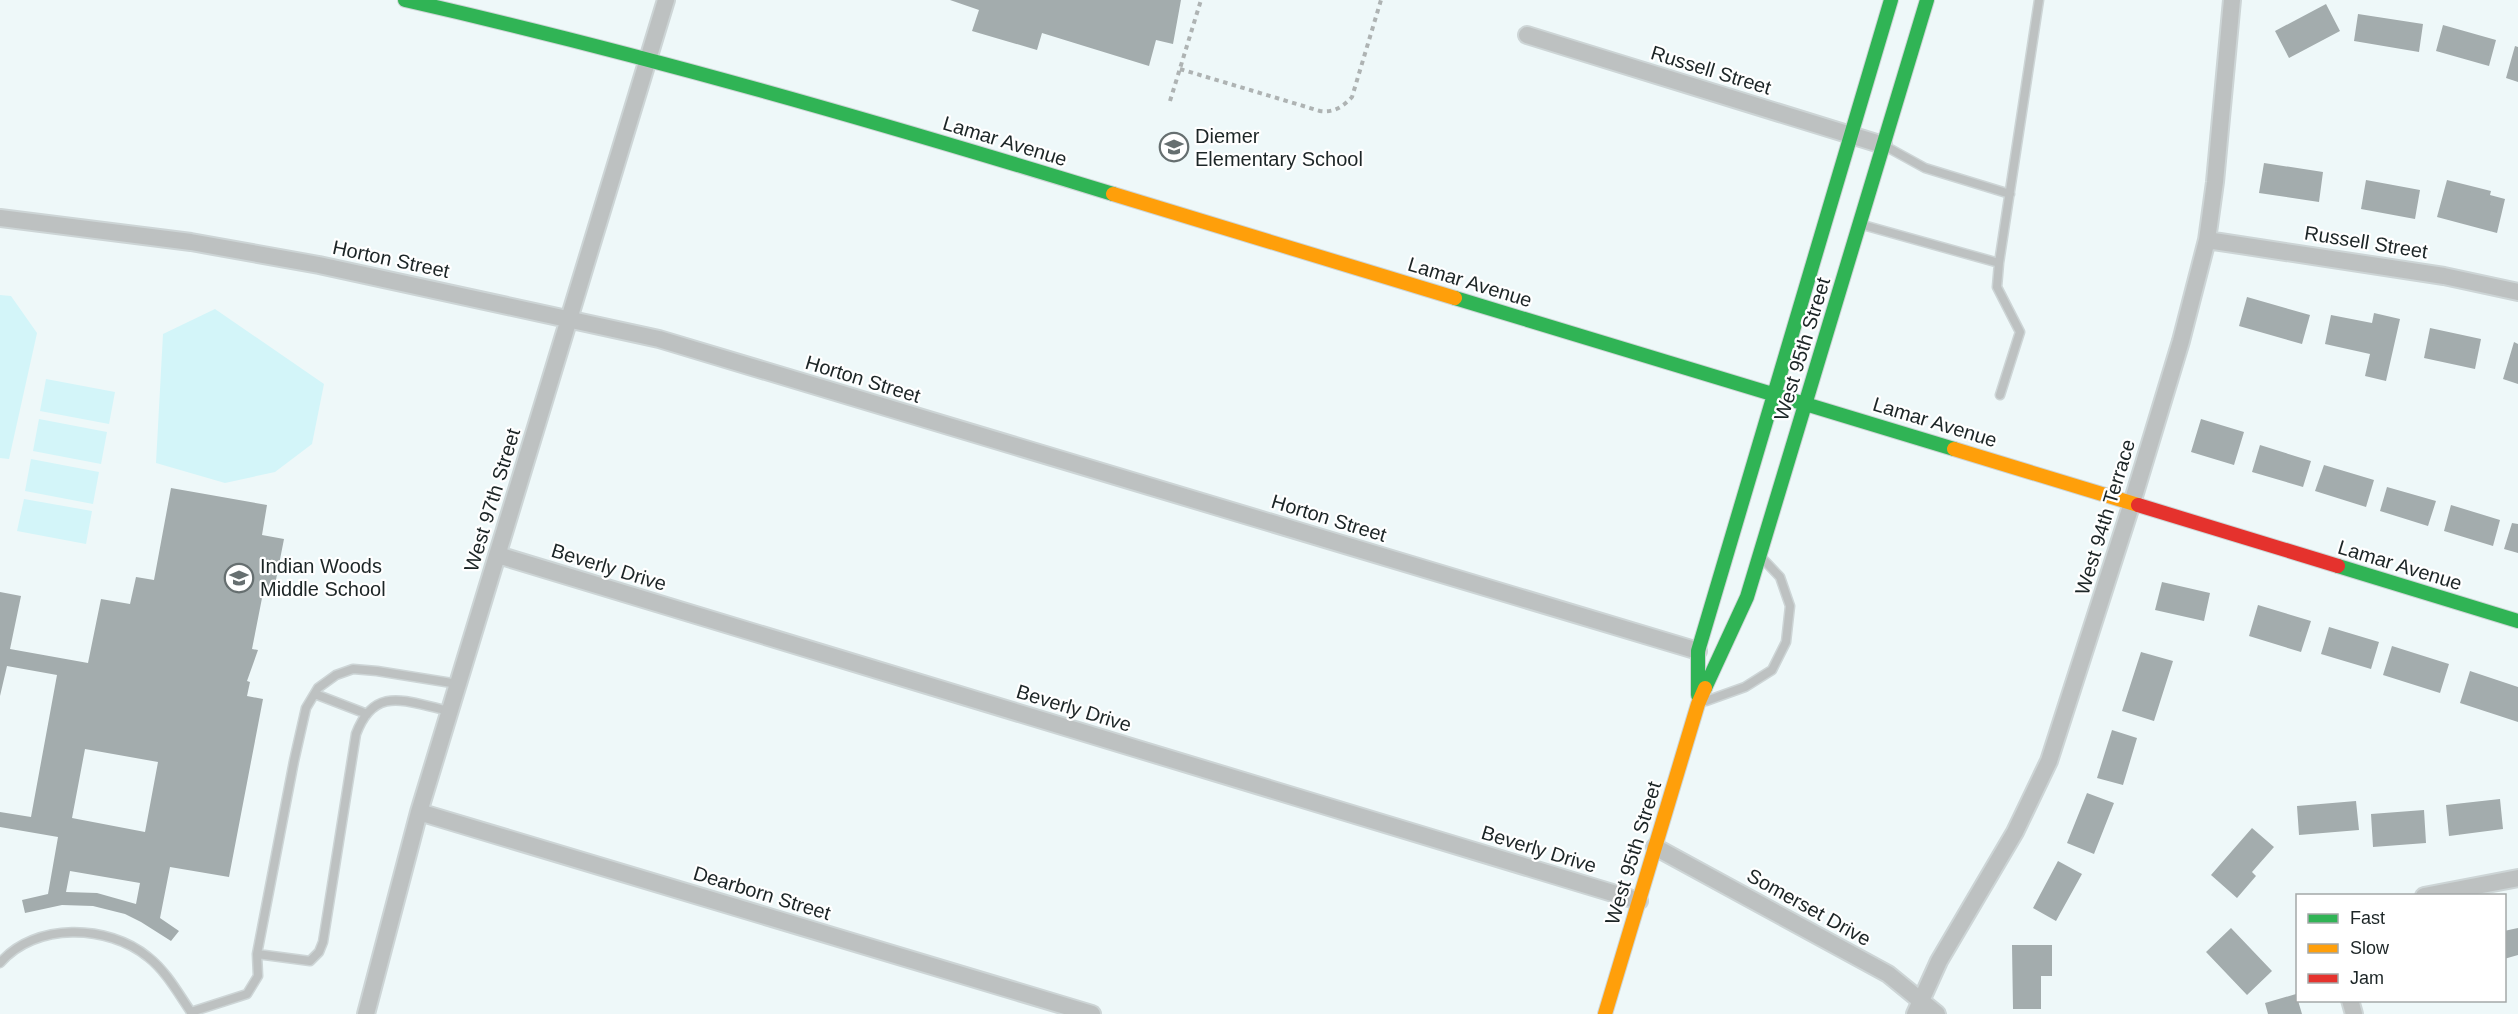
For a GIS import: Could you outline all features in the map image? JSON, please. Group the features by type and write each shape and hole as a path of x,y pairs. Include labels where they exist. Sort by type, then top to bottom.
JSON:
{"street":[{"name":"Lamar Avenue","path":"405,0 649,57 1773,393 2518,621"},
{"name":"West 97th Street","path":"366,1014 419,812 666,0"},
{"name":"West 95th Street","path":"1698,704 1698,651 1891,0"},
{"name":"West 95th Street","path":"1605,1014 1698,704 1747,597 1927,0"},
{"name":"West 94th Terrace","path":"1918,1008 1939,961 2015,832 2049,761 2132,503 2181,340 2207,240 2215,182 2232,0"},
{"name":"Russell Street","path":"1527,35 1883,145"},
{"name":"Horton Street","path":"0,218 83,227 249,252 434,289 659,339 1698,651"},
{"name":"Russell Street","path":"2207,240 2444,276 2518,292"},
{"name":"Beverly Drive","path":"498,555 1639,901"},
{"name":"Dearborn Street","path":"419,812 1092,1014"},
{"name":"Somerset Drive","path":"1655,847 1888,974 1918,1008 1936,1014"},
{"path":"2434,894 2518,878"}],"lane":[{"path":"2000,395 2020,333 1997,287 2039,0"},
{"path":"1883,145 1925,168 2010,194"},
{"path":"1860,224 2000,263"},
{"path":"1698,704 1745,687 1772,670 1786,642 1790,606 1780,577 1760,556"},
{"path":"0,963 29,941 61,931 90,932 129,945 148,956 165,974 191,1013 248,994 258,976 257,954 306,708 318,688 336,675 353,669 458,684"},
{"path":"315,694 367,714"},
{"path":"257,954 310,961 319,952 323,942 356,734 361,721 375,704 392,700 450,711"}],"path":[{"path":"1170,101 1201,0"},
{"path":"1180,69 1320,111 1332,111 1342,107 1352,97 1381,0"}],"shaded area":[{"path":"0,295 11,296 37,333 9,459 0,458"},
{"path":"215,309 324,384 312,444 275,472 225,483 156,463 163,334"},
{"path":"46,379 115,392 109,424 40,411"},
{"path":"39,419 107,432 101,464 33,451"},
{"path":"31,459 99,472 93,504 25,491"},
{"path":"24,499 92,511 86,544 17,531"}],"building":[{"path":"950,0 1181,0 1173,44 1156,40 1149,66 1042,33 1037,50 972,31 979,10"},
{"path":"2326,4 2340,31 2289,58 2275,31"},
{"path":"2358,14 2423,24 2419,52 2354,41"},
{"path":"2443,25 2496,40 2489,66 2436,51"},
{"path":"2515,46 2518,47 2518,82 2506,78"},
{"path":"2264,163 2323,172 2319,202 2259,193"},
{"path":"2366,180 2420,190 2415,219 2361,209"},
{"path":"2447,180 2491,191 2490,195 2505,199 2497,233 2437,217"},
{"path":"2247,297 2310,315 2302,344 2239,326"},
{"path":"2374,313 2400,319 2386,381 2365,376 2370,354 2325,344 2331,315 2372,323"},
{"path":"2430,328 2481,339 2475,369 2424,358"},
{"path":"2514,342 2518,344 2518,384 2503,379"},
{"path":"2201,419 2244,432 2234,465 2191,452"},
{"path":"2260,445 2311,461 2303,487 2252,472"},
{"path":"2324,465 2374,480 2366,507 2315,491"},
{"path":"2387,487 2436,501 2428,526 2380,511"},
{"path":"171,488 267,505 262,535 284,539 273,595 263,593 252,649 258,650 247,681 250,682 247,696 263,699 229,877 170,867 160,918 179,931 171,941 125,914 93,906 62,905 25,913 22,900 48,894 58,837 0,827 0,812 31,817 57,675 7,666 0,696 0,592 21,596 10,649 88,663 101,599 130,604 136,577 154,580","holes":["85,749 158,762 145,832 72,818","70,871 140,883 136,904 97,893 66,892"]},
{"path":"2451,505 2500,520 2493,546 2444,531"},
{"path":"2512,523 2518,524 2518,553 2504,549"},
{"path":"2162,582 2210,593 2204,621 2155,610"},
{"path":"2258,605 2311,621 2301,652 2249,636"},
{"path":"2329,627 2379,642 2371,669 2321,654"},
{"path":"2392,646 2449,664 2440,693 2383,675"},
{"path":"2141,652 2173,661 2154,721 2122,711"},
{"path":"2470,671 2518,687 2518,722 2460,703"},
{"path":"2112,730 2137,738 2123,785 2097,778"},
{"path":"2087,793 2114,803 2094,854 2067,843"},
{"path":"2500,799 2503,829 2449,836 2446,805"},
{"path":"2356,801 2359,830 2299,835 2297,806"},
{"path":"2424,810 2426,843 2373,847 2371,814"},
{"path":"2252,828 2274,847 2252,872 2256,876 2237,898 2211,875"},
{"path":"2058,861 2082,874 2056,921 2033,908"},
{"path":"2231,928 2272,971 2247,995 2206,952"},
{"path":"2518,928 2518,955 2506,958 2506,931"},
{"path":"2012,945 2052,945 2052,976 2041,976 2041,1009 2013,1009"},
{"path":"2296,994 2296,1002 2298,1002 2302,1014 2268,1014 2265,1003"}],"traffic: fast":[{"path":"405,0 583,43 760,90 1113,194"},
{"path":"1698,695 1698,651 1891,0"},
{"path":"1705,688 1747,597 1927,0"},
{"path":"1455,298 1954,449"},
{"path":"2338,566 2518,621"}],"traffic: slow":[{"path":"1113,194 1455,298"},
{"path":"1954,449 2138,505"},
{"path":"1605,1014 1698,704 1705,688"}],"traffic: jam":[{"path":"2138,505 2338,566"}],"place":[{"name":"Diemer Elementary School","path":"1174,147"},
{"name":"Indian Woods Middle School","path":"239,578"}]}
